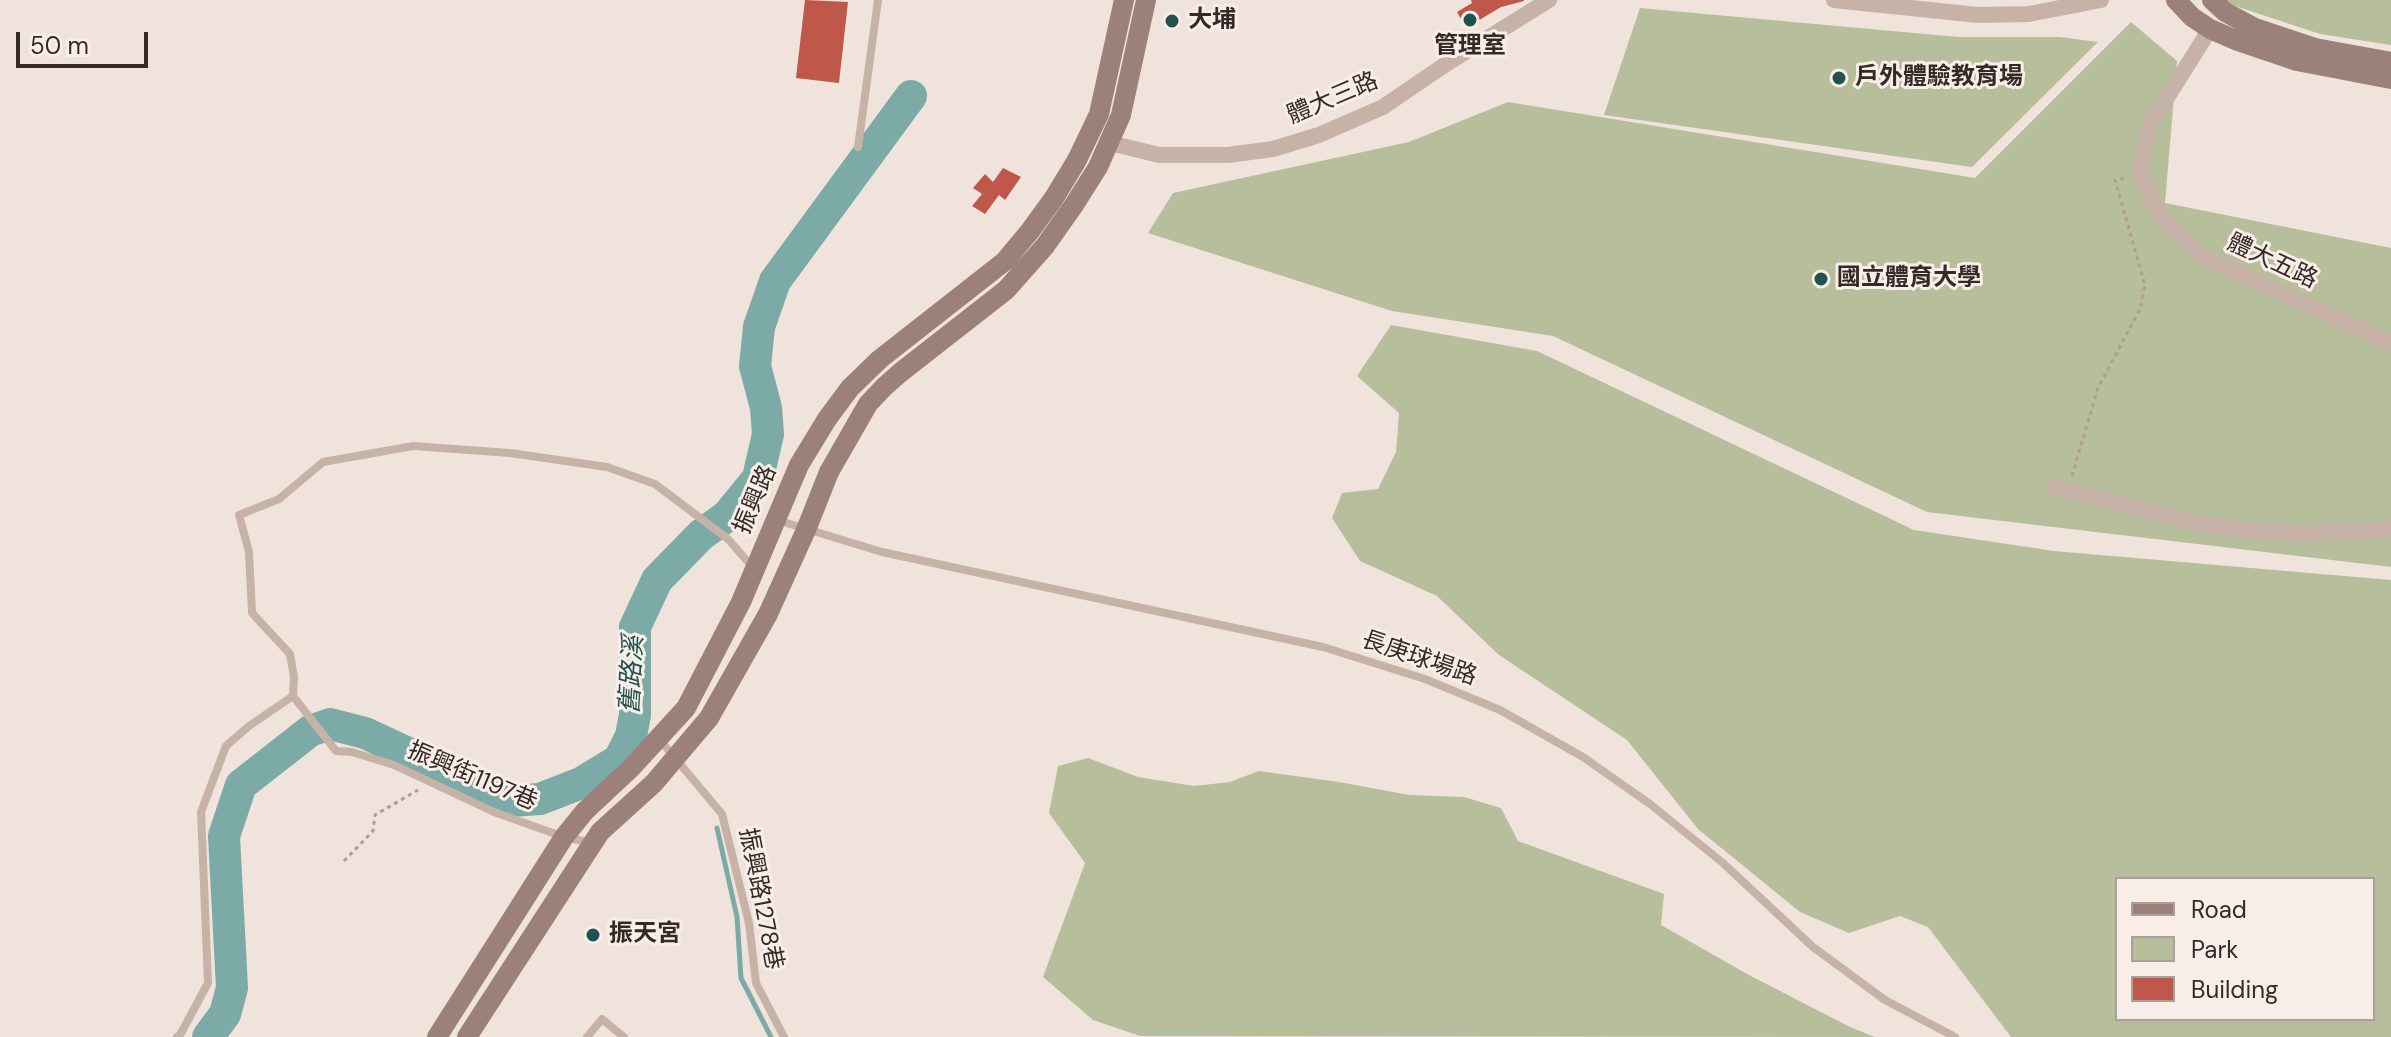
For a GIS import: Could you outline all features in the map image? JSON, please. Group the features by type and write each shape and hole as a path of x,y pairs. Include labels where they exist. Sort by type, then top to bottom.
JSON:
{"street":[{"name":"振興路","path":"437,1037 564,837 585,811 631,768 686,708 741,602 799,465 827,419 850,388 880,359 1005,261 1054,198 1099,114 1124,0"},
{"path":"467,1037 600,832 654,783 709,718 768,614 829,472 868,404 901,372 1006,290 1045,246 1098,167 1121,115 1146,0"},
{"name":"體大三路","path":"1110,143 1159,155 1228,155 1273,149 1319,135 1383,107 1549,0"},
{"path":"1834,0 1978,15 2029,14 2101,0"},
{"path":"2176,0 2192,17 2210,29 2238,41 2297,61 2391,79"},
{"path":"2212,0 2225,12 2255,28 2315,48 2391,62"},
{"path":"2140,174 2148,128 2210,29"},
{"path":"1088,136 1110,143"},
{"name":"體大五路","path":"2140,174 2160,216 2204,257 2391,343"},
{"path":"2062,489 2186,521 2235,529 2306,534 2391,529"}],"lane":[{"path":"858,147 878,0"},
{"path":"177,1037 208,983 201,812 226,746 293,696 290,654 252,613 249,552 239,515 279,499 323,462 413,446 510,453 607,467 655,484 728,539 755,569"},
{"name":"長庚球場路","path":"776,519 882,552 1323,647 1425,679 1500,710 1583,757 1650,804 1723,863 1813,947 1885,1000 1955,1037"},
{"name":"振興街1197巷","path":"293,696 336,751 352,752 394,765 494,812 564,837 592,843"},
{"name":"振興路1278巷","path":"659,738 722,814 749,923 756,983 784,1037"},
{"path":"587,1037 602,1019 624,1037"}],"path":[{"path":"2062,489 2098,388 2140,309 2145,285 2115,180 2140,174"},
{"path":"344,861 373,831 375,815 431,782"}],"green space":[{"path":"2225,0 2391,0 2391,45 2320,34 2226,3"},
{"name":"戶外體驗教育場","path":"1640,8 1958,37 2060,37 2098,42 1972,167 1604,115"},
{"name":"國立體育大學","path":"2131,22 2177,61 2165,203 2391,248 2391,567 1927,512 1553,336 1392,311 1148,233 1173,193 1409,142 1508,102 1975,178"},
{"path":"1391,325 1537,351 1914,530 2054,551 2391,580 2391,1037 2011,1037 1928,927 1900,916 1849,933 1800,912 1698,829 1627,740 1499,655 1437,596 1360,561 1332,518 1342,493 1378,489 1396,452 1399,413 1357,376"},
{"path":"1088,758 1138,777 1194,786 1230,782 1259,771 1409,795 1464,797 1501,808 1518,841 1664,894 1661,925 1747,974 1875,1037 1140,1036 1093,1020 1043,977 1085,863 1049,813 1058,766"}],"building":[{"path":"805,0 848,2 839,83 796,78"},
{"name":"管理室","path":"1471,0 1524,1 1501,7 1466,28 1457,12 1472,3"},
{"path":"1003,168 1021,177 1005,200 999,195 985,214 972,206 982,194 973,188 985,174 993,182"}],"waterway":[{"name":"舊路溪","path":"208,1037 225,1014 232,988 224,836 241,785 310,731 330,724 365,733 511,801 540,799 581,783 619,760 631,736 635,715 635,627 657,580 701,535 727,516 758,478 768,434 766,408 755,366 759,327 775,281 911,96"},
{"path":"717,828 737,917 741,978 771,1037"}],"place":[{"name":"管理室","path":"1470,20"},
{"name":"大埔","path":"1172,21"},
{"name":"戶外體驗教育場","path":"1839,78"},
{"name":"國立體育大學","path":"1821,279"},
{"name":"振天宮","path":"593,935"}]}
